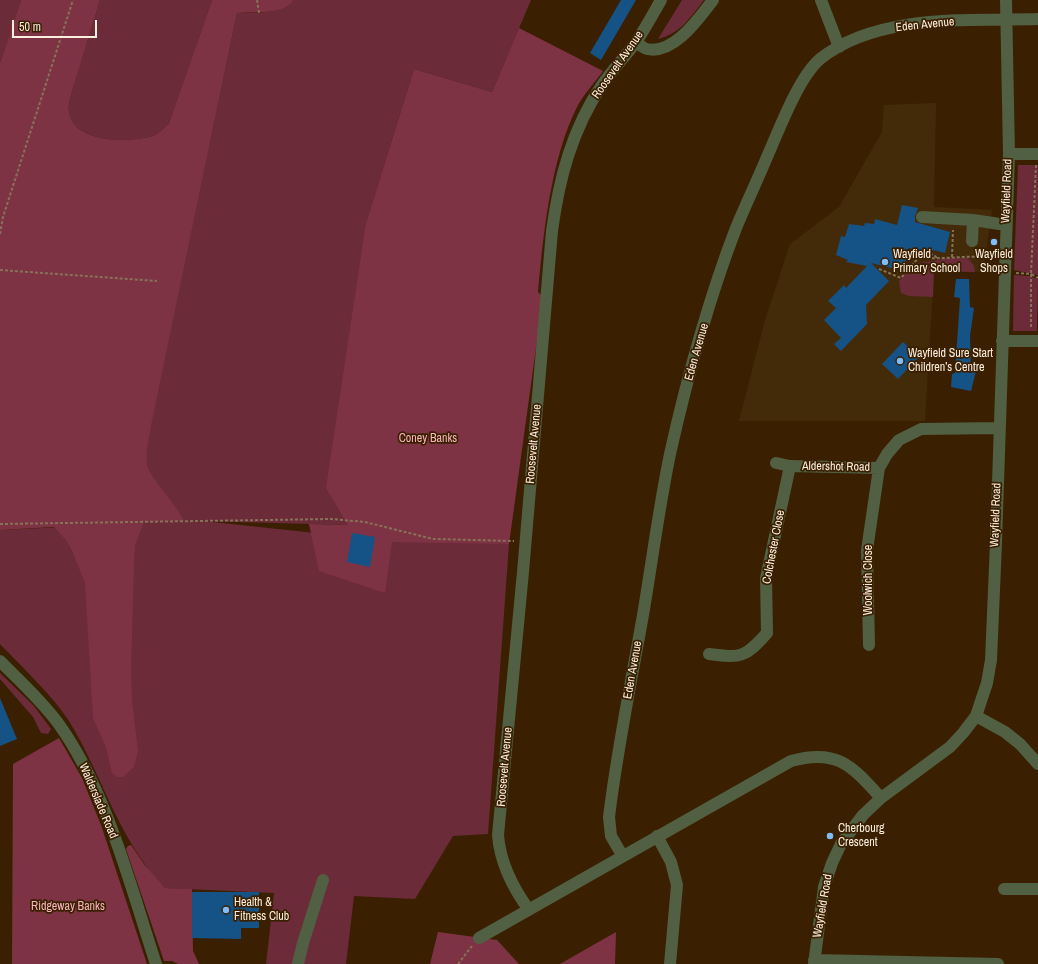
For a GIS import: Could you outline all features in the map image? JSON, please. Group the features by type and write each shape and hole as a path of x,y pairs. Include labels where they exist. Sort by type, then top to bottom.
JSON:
{"street":[{"name":"Roosevelt Avenue","path":"529,910 517,892 507,869 498,835 556,198 564,166 575,135 589,107 601,86 636,42 662,0"},
{"path":"636,42 647,49 664,48 685,34 713,0"},
{"path":"821,0 839,47"},
{"name":"Wayfield Road","path":"814,962 824,888 832,863 849,832 863,815 881,798 950,747 976,716 987,683 991,660 1003,274 1009,154 1006,0"},
{"name":"Eden Avenue","path":"622,855 609,828 612,794 670,456 690,373 715,289 737,227 778,132 808,72 821,59 839,47 867,35 899,26 934,22 1038,20"},
{"path":"1009,154 1037,154"},
{"path":"922,217 973,220 1006,225"},
{"path":"972,241 973,220"},
{"path":"1002,341 1034,341"},
{"name":"Aldershot Road","path":"776,463 790,466 879,468 887,454 899,440 921,429 999,428"},
{"name":"Colchester Close","path":"709,654 735,657 756,646 767,633 766,578 790,466"},
{"name":"Woolwich Close","path":"869,645 867,550 879,468"},
{"name":"Walderslade Road","path":"0,661 46,708 77,754 94,787 109,823 156,964"},
{"path":"976,716 1005,732 1020,744 1038,764"},
{"path":"479,938 622,855 792,761 809,756 823,756 846,764 856,771 881,798"},
{"path":"657,836 671,862 677,886 670,964"},
{"path":"298,964 323,880"},
{"path":"1004,889 1038,889"},
{"path":"814,962 998,964"}],"path":[{"path":"0,234 3,217 73,0"},
{"path":"257,0 259,13"},
{"path":"1034,341 1031,274 1037,154"},
{"path":"946,227 953,229 952,257"},
{"path":"917,250 917,252 934,256 938,259"},
{"path":"907,255 918,258 938,259 952,257 986,257"},
{"path":"879,269 901,278 918,258"},
{"path":"0,270 157,281"},
{"path":"1003,274 1031,274 1038,278"},
{"path":"0,524 330,520 365,522 433,539 470,539 525,542"},
{"path":"458,964 479,938"}],"shaded area":[{"path":"0,0 21,0 0,63"},
{"path":"100,0 212,0 169,123 156,135 129,140 117,140 93,136 75,125 70,116 70,98"},
{"path":"294,0 531,0 492,92 414,69 366,223 348,525 203,521 343,536 454,540 509,544 488,834 453,836 415,899 354,896 346,964 266,964 274,893 165,888 149,869 123,829 81,742 69,721 46,691 0,644 0,530 130,524 237,13 268,12 283,8"},
{"path":"682,0 704,0 679,29 658,39"},
{"name":"Wayfield Primary School","path":"936,103 934,207 992,210 983,272 934,271 925,421 739,421 765,320 790,244 839,207 882,132 884,105"},
{"path":"1018,165 1038,165 1038,275 1014,270"},
{"path":"949,258 968,258 974,266 975,272 934,271 933,297 909,296 901,293 899,281 915,264"},
{"path":"1014,275 1029,276 1038,279 1037,331 1013,331"},
{"path":"0,673 34,706 51,729 48,734 41,733 33,717 0,679"}],"green space":[{"path":"21,0 100,0 71,95 69,104 70,116 75,125 93,136 117,140 129,140 153,136 169,123 212,0 294,0 289,5 276,11 237,13 146,455 147,464 152,476 184,521 144,522 135,545 131,672 132,701 138,751 134,767 123,777 117,777 112,773 106,747 93,718 85,583 72,550 66,540 54,527 0,530 0,63"},
{"name":"Coney Banks","path":"519,28 603,71 578,105 569,126 561,148 550,196 538,292 543,297 509,544 392,542 385,593 319,571 309,524 348,525 326,488 366,223 414,69 492,92"},
{"name":"Ridgeway Banks","path":"59,738 82,778 101,825 147,964 12,964 13,764"},
{"path":"131,845 144,864 165,888 192,889 193,951 199,964 178,964 172,961 164,961 126,849"},
{"path":"438,932 497,940 519,964 430,964"},
{"path":"616,932 615,964 560,964"}],"building":[{"path":"621,0 636,0 601,60 590,53"},
{"path":"902,205 918,208 915,216 915,222 950,232 945,253 933,250 931,253 908,248 904,271 871,263 889,281 866,305 867,324 841,351 834,344 841,338 824,320 836,308 828,301 844,285 846,288 867,266 846,262 848,260 836,255 841,236 845,237 849,224 864,226 865,223 874,224 875,219 897,225"},
{"path":"956,279 969,279 970,307 974,308 970,336 971,371 976,371 971,391 951,387 952,374 955,373 960,298 954,297"},
{"path":"903,342 919,357 898,379 882,364"},
{"path":"352,533 375,537 370,567 347,562"},
{"path":"0,698 17,739 0,746"},
{"name":"Health & Fitness Club","path":"192,892 259,892 259,928 241,928 241,939 192,938"}],"place":[{"name":"Wayfield Shops","path":"994,242"},
{"name":"Wayfield Primary School","path":"885,262"},
{"name":"Wayfield Sure Start Children’s Centre","path":"900,361"},
{"name":"Cherbourg Crescent","path":"830,836"},
{"name":"Health & Fitness Club","path":"226,910"}]}
